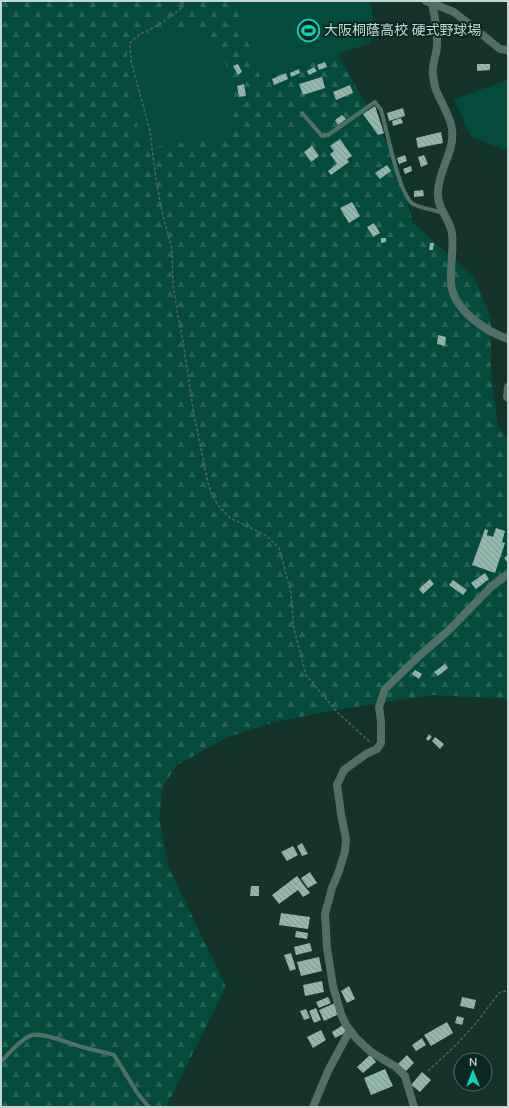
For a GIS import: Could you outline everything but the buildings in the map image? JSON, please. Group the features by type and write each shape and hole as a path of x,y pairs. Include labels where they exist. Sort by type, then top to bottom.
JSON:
{"street":[{"path":"429,2 454,12 500,49 508,50"},
{"path":"429,2 436,23 437,47 433,62 436,90 448,115 452,130 451,150 440,179 437,192 439,202 452,232 451,284 455,297 468,316 495,334 508,339"},
{"path":"508,387 506,397 508,398"},
{"path":"414,1107 405,1076 396,1067 371,1052 357,1039 346,1025 341,1014 333,986 327,948 325,914 326,906 345,851 346,839 337,785 344,770 366,754 377,749 381,743 381,721 379,707 385,689 419,656 448,632 492,586 508,574"},
{"path":"313,1107 328,1071 350,1030"}],"lane":[{"path":"302,114 322,136 328,135 375,102 382,110 397,171 408,199 414,204 444,213"},
{"path":"1,1062 20,1043 31,1035 43,1035 114,1055 138,1094 149,1107"}],"path":[{"path":"184,1 182,7 183,6 174,15 154,28 137,35 130,43 130,61 150,131 156,180 163,216 172,249 173,284 178,317 193,409 208,483 211,493 218,506 230,518 267,536 280,548 291,592 294,629 306,675 338,712 377,749"},
{"path":"428,1071 461,1040 499,993 508,990"}],"green space":[{"path":"1,1 297,1 336,51 396,159 413,223 474,277 491,317 491,374 498,427 508,440 508,699 432,695 324,712 271,723 228,737 177,765 163,786 159,818 169,868 226,987 166,1107 1,1107"},
{"name":"大阪桐蔭高校 硬式野球場","path":"234,1 370,1 373,17 371,43 261,80"},
{"path":"192,29 210,41 223,59 234,80 234,98 227,136 141,149 127,55 139,40 149,33"},
{"path":"508,80 508,151 471,137 454,99"}],"place":[{"name":"大阪桐蔭高校 硬式野球場","path":"308,30"}]}
